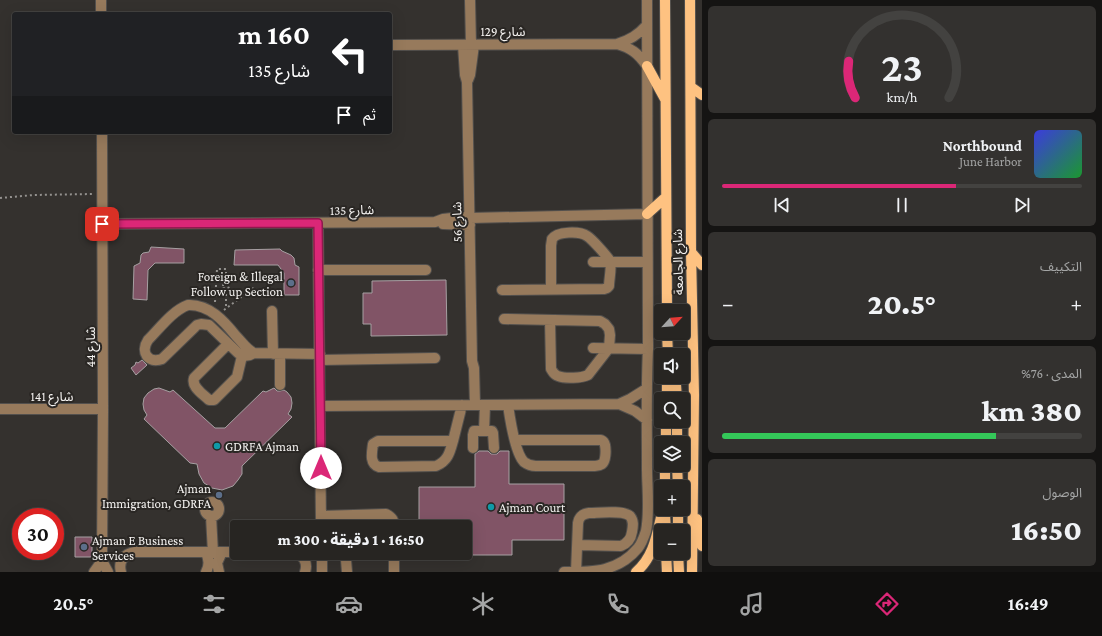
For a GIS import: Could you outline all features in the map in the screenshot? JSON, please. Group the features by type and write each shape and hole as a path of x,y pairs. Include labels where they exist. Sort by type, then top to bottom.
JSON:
{"main road":[{"name":"شارع الجامعة","path":"665,0 667,304"},
{"name":"شارع الجامعة","path":"690,0 691,252 694,395 692,572"},
{"path":"647,66 666,100"},
{"path":"691,87 702,95"},
{"path":"647,214 666,197"},
{"path":"691,252 702,265"},
{"path":"694,395 702,382"},
{"path":"692,489 702,546"},
{"path":"636,572 643,565 654,547 662,516"},
{"path":"666,560 667,572"},
{"path":"678,560 679,572"}],"street":[{"path":"101,0 101,12"},
{"name":"شارع 56","path":"470,0 470,75 467,82 472,361 469,368 472,405"},
{"path":"564,572 601,571 618,565 633,554 639,547 646,531 648,509 646,389 648,349 647,0"},
{"name":"شارع 129","path":"617,44 634,38 647,25"},
{"name":"شارع 129","path":"392,45 617,44 626,46 633,50 641,57 647,66"},
{"name":"شارع 44","path":"102,134 102,561 108,572"},
{"name":"شارع 135","path":"102,224 435,222 443,219 470,220 647,214"},
{"path":"318,223 321,520"},
{"path":"502,290 550,290 604,289 609,286 610,262 592,239 585,235 578,232 556,235 552,240 551,246 550,290"},
{"path":"593,262 647,262"},
{"path":"318,270 426,270"},
{"path":"254,354 244,346 218,316 202,306 195,305 188,305 175,312 148,340 144,349 148,358 157,361 162,359 193,328 200,324 205,324 209,325 242,356 250,356 254,354 276,354 320,357 435,358"},
{"path":"272,311 280,385"},
{"path":"504,319 600,321 605,324 609,329 610,335 609,348 588,375 574,378 557,376 553,373 551,369 550,320"},
{"path":"228,344 194,378 194,385 209,400 214,400 237,377 242,356"},
{"path":"593,348 648,349"},
{"path":"321,406 618,404 630,399 646,389"},
{"path":"618,404 635,411 647,420"},
{"path":"472,405 484,431"},
{"path":"453,441 378,441 374,444 372,461 373,464 379,467 436,466 442,464 446,460 453,441 472,405"},
{"path":"508,405 514,440 521,459 530,466 595,466 602,464 604,461 605,444 601,440 514,440"},
{"name":"شارع 141","path":"0,409 103,409"},
{"path":"473,448 474,432 484,431 493,432 494,448"},
{"path":"576,572 579,519 581,516 585,513 624,513 629,516 632,521 630,540 626,544 621,546 578,545"},
{"path":"321,516 386,514 391,516 393,520"},
{"path":"211,516 214,552 219,572"},
{"path":"206,572 209,561 214,552"},
{"path":"121,572 121,561 124,556 129,553 230,552"},
{"path":"305,560 306,564 305,572"},
{"path":"322,560 322,572"},
{"path":"346,560 347,572"},
{"path":"394,560 394,572"},
{"path":"94,572 102,561"}],"path":[{"path":"0,198 34,195 102,194"},
{"path":"209,310 215,304 216,269 226,269 226,283 228,287 226,289 226,308"},
{"path":"218,316 226,308 256,286"}],"building":[{"path":"151,247 184,249 184,263 155,263 148,270 147,300 133,299 134,266 140,263 141,255 149,252"},
{"name":"Foreign & Illegal Follow up Section","path":"280,249 291,255 294,258 295,265 299,267 299,295 284,295 284,273 278,265 234,265 235,250"},
{"path":"446,280 447,335 371,336 371,324 363,324 363,293 372,293 372,281"},
{"path":"142,360 147,365 136,375 131,368 136,362 138,363"},
{"name":"GDRFA Ajman","path":"159,388 170,392 173,390 215,428 225,428 263,391 266,392 274,388 277,391 284,390 291,397 291,409 288,414 292,417 242,466 242,474 233,486 222,490 212,488 204,483 199,474 197,464 190,463 144,419 147,415 144,410 144,398 154,389"},
{"name":"Ajman Court","path":"479,451 488,451 491,454 497,454 500,451 509,451 509,484 564,484 564,540 512,540 512,555 472,555 472,520 419,520 419,487 475,487 475,454"},
{"name":"Ajman E Business Services","path":"75,537 92,537 92,557 75,557"}],"place":[{"name":"Foreign & Illegal Follow up Section","path":"291,283"},
{"name":"GDRFA Ajman","path":"217,446"},
{"name":"Ajman Immigration, GDRFA","path":"219,495"},
{"name":"Ajman Court","path":"491,507"},
{"name":"Ajman E Business Services","path":"84,547"}],"route":[{"path":"102,224 318,223 321,468"}]}
